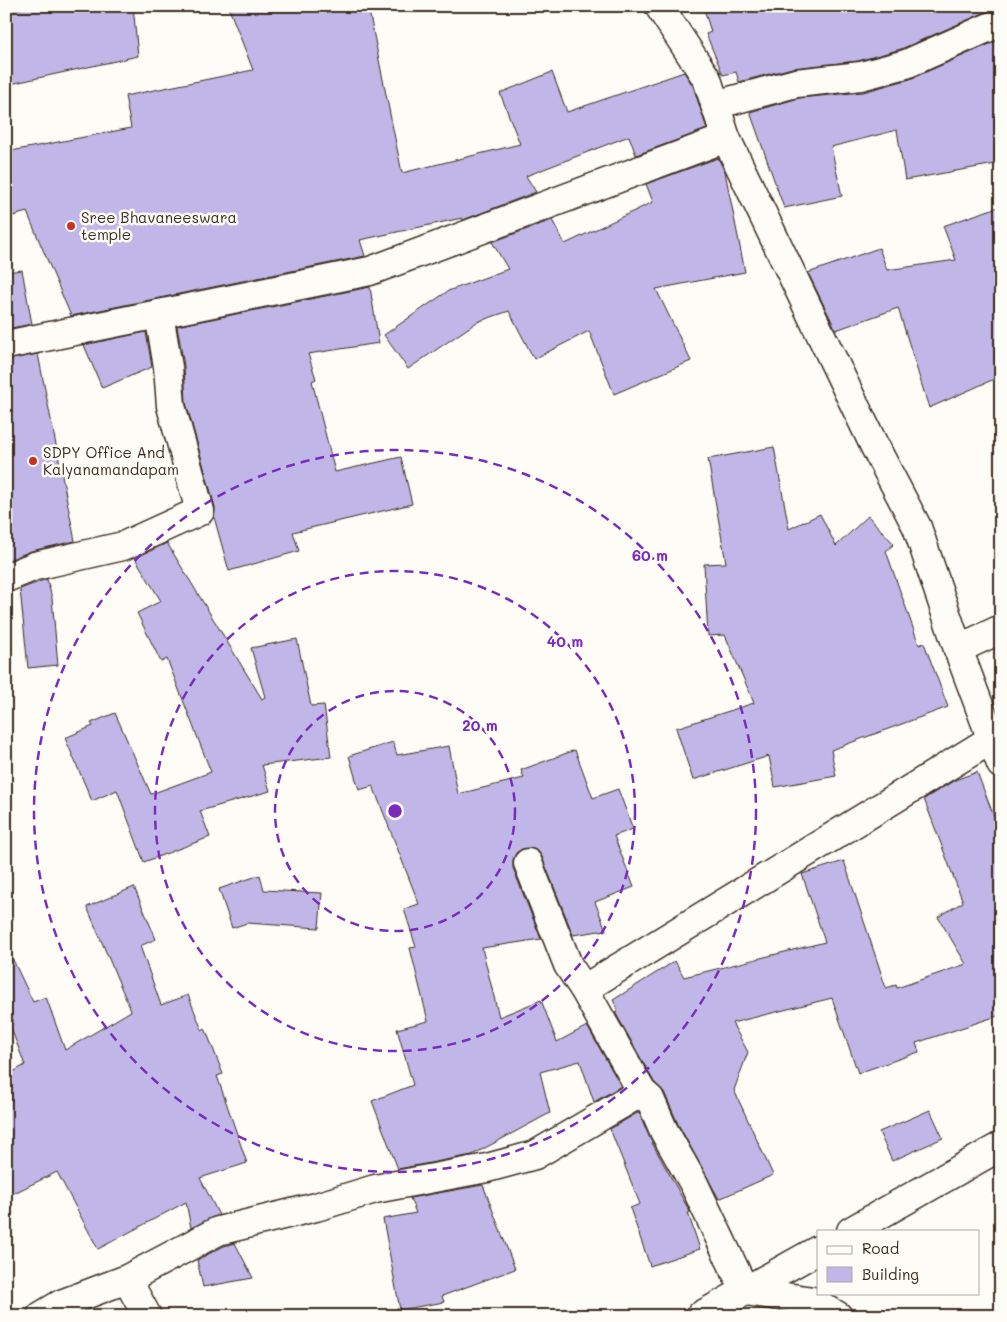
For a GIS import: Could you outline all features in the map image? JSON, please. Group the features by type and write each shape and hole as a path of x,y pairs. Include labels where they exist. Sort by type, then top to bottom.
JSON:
{"street":[{"path":"660,6 707,80 726,138 874,445 917,527 958,649 1001,764"},
{"path":"715,105 796,83 861,76 906,64 1001,22"},
{"path":"6,346 370,271 726,138"},
{"path":"6,578 35,566 123,546 200,511 171,406 168,367 159,314"},
{"path":"958,649 1001,629"},
{"path":"584,989 992,738"},
{"path":"528,863 568,965 584,989 642,1092 650,1099 664,1131 694,1184 745,1291"},
{"path":"41,1316 61,1304 127,1279 218,1231 316,1207 375,1189 487,1168 535,1155 642,1092"},
{"path":"854,1230 1001,1146"},
{"path":"700,1316 817,1251"},
{"path":"127,1279 147,1316"},
{"path":"745,1291 813,1301 838,1316"}],"building":[{"path":"36,6 133,6 138,56 6,85 6,11"},
{"path":"228,6 368,6 402,173 520,144 500,93 552,72 567,112 684,72 693,86 707,129 636,155 629,136 526,176 536,192 463,220 462,218 360,240 365,256 71,316 27,212 6,218 6,152 131,128 125,96 253,70"},
{"path":"703,6 1001,7 901,49 858,61 792,68 739,82 736,72 723,75 706,34 711,32"},
{"path":"1001,39 1001,163 905,180 897,130 831,147 842,196 784,208 750,112 799,98 863,92 910,79"},
{"path":"718,158 725,172 745,272 656,289 691,361 614,394 589,331 534,359 509,311 477,322 408,369 384,335 448,291 508,269 492,242 552,220 565,244 653,202 646,184"},
{"path":"1001,206 1001,376 929,408 898,308 836,330 808,273 879,248 887,270 956,260 943,226"},
{"path":"22,270 32,324 6,329 6,272"},
{"path":"370,287 379,343 308,354 316,379 312,381 335,472 401,457 412,504 293,532 299,551 229,571 214,517 215,507 186,403 184,366 177,326"},
{"path":"146,332 152,367 102,388 84,345"},
{"name":"SDPY Office And Kalyanamandapam","path":"38,354 75,541 31,551 6,561 6,360"},
{"path":"774,447 789,529 820,514 836,546 868,516 894,544 886,551 919,645 924,643 948,707 831,750 836,776 775,787 769,756 693,780 676,728 754,703 725,635 708,636 704,564 726,563 708,459"},
{"path":"167,543 262,699 265,697 251,648 297,639 311,706 324,705 331,757 262,765 270,791 200,811 210,837 144,862 117,790 92,801 65,738 93,726 91,723 115,713 151,794 211,772 167,659 161,662 137,613 161,601 135,558"},
{"path":"47,579 52,598 58,665 28,668 20,589"},
{"path":"393,742 397,755 449,746 458,794 524,778 521,770 575,750 593,798 618,789 633,829 614,836 634,887 595,902 606,930 573,935 542,857 538,851 531,848 522,849 516,853 513,860 513,868 541,939 482,948 499,1017 541,1000 557,1042 587,1026 621,1086 594,1102 580,1061 540,1072 550,1113 472,1155 398,1169 372,1101 413,1085 397,1029 428,1021 410,948 416,947 404,909 419,904 373,786 359,790 349,756"},
{"path":"977,772 1001,835 1001,1022 997,1016 916,1043 919,1052 858,1073 832,998 732,1023 748,1052 734,1090 773,1175 719,1199 678,1124 664,1092 654,1082 615,1012 618,1010 613,1000 675,961 684,977 825,942 802,874 844,861 886,988 896,985 897,988 966,964 938,917 963,902 924,799 955,780"},
{"path":"260,875 264,890 322,893 319,928 247,923 232,928 219,889"},
{"path":"134,887 156,939 140,946 161,1005 188,995 202,1030 205,1028 223,1074 217,1076 247,1163 200,1178 219,1215 191,1228 186,1202 98,1249 57,1172 6,1197 6,1076 25,1065 6,1015 6,945 33,1002 46,997 65,1050 131,1011 87,907"},
{"path":"930,1110 943,1138 892,1161 879,1132"},
{"path":"639,1112 650,1139 690,1212 688,1213 700,1249 650,1266 630,1208 640,1204 610,1129"},
{"path":"483,1185 515,1269 442,1296 444,1302 400,1310 383,1219 416,1213 410,1198"},
{"path":"235,1243 253,1278 203,1287 197,1260 224,1246"}],"place":[{"name":"Sree Bhavaneeswara temple","path":"71,226"},
{"name":"SDPY Office And Kalyanamandapam","path":"33,461"}]}
